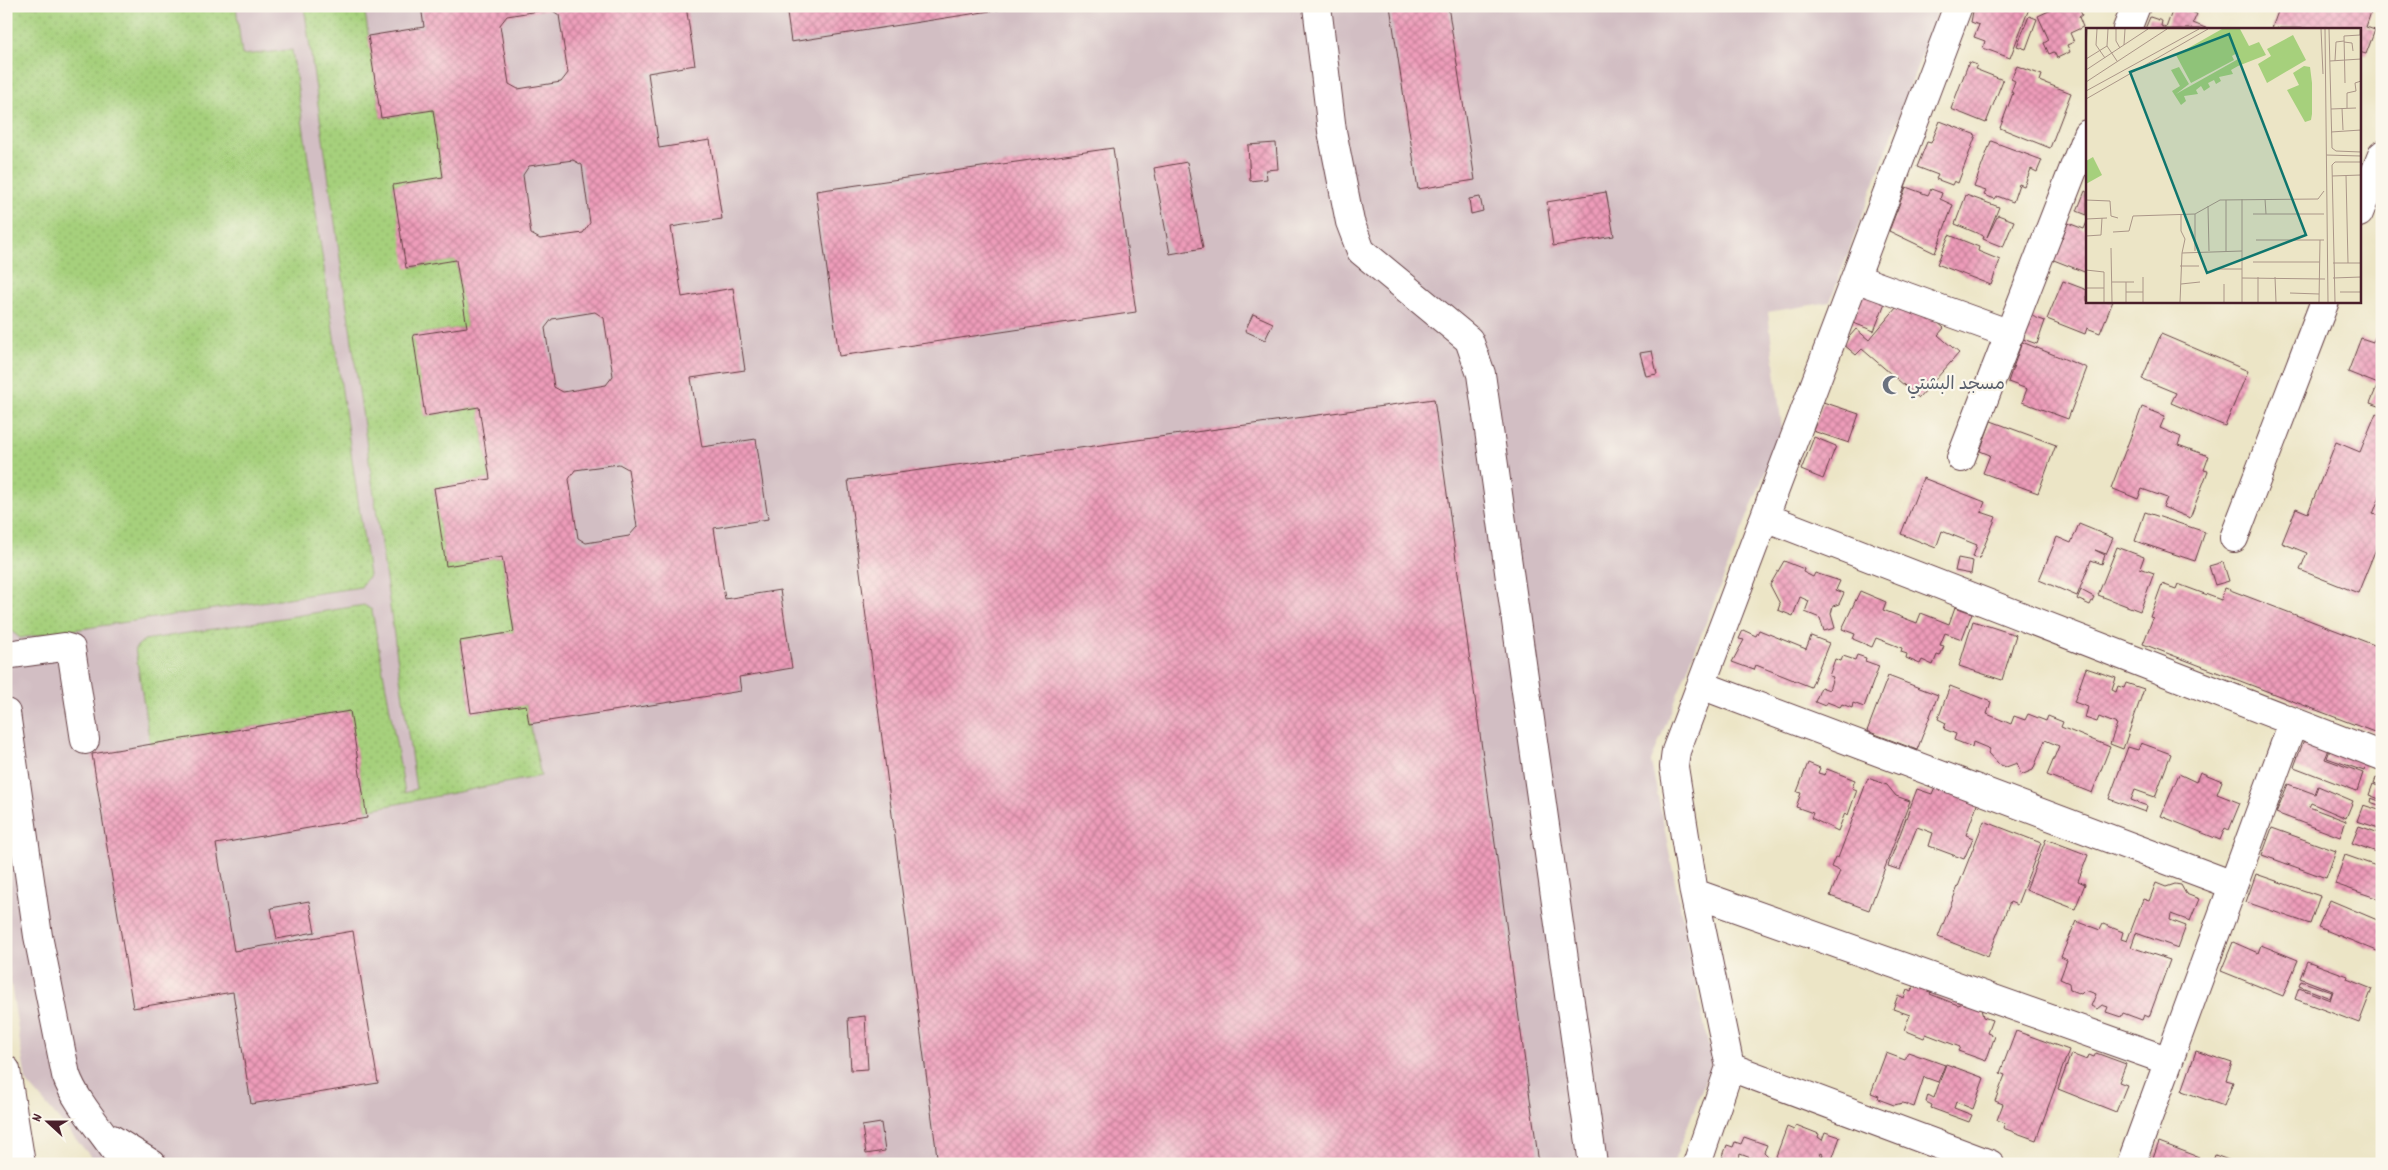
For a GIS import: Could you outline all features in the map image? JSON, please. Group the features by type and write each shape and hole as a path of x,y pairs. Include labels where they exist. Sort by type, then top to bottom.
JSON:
{"street":[{"path":"1317,6 1332,131 1350,222 1362,251 1469,340 1481,374 1594,1164"},
{"path":"1697,1164 1730,1067 1694,892 1674,767 1676,751 1958,6"},
{"path":"2127,28 2136,6"},
{"path":"1961,458 2086,137"},
{"path":"2360,210 2382,155"},
{"path":"1855,278 2010,334"},
{"path":"2234,538 2325,302"},
{"path":"1765,517 2382,756"},
{"path":"6,655 64,647 71,649 85,740"},
{"path":"1701,684 2233,884"},
{"path":"6,713 38,936 66,1076 72,1091 107,1136 124,1164"},
{"path":"2131,1164 2293,722"},
{"path":"1694,892 2169,1061"},
{"path":"1730,1067 1990,1164"},
{"path":"6,1070 21,1164"},
{"path":"107,1136 152,1164"}],"shaded area":[{"path":"6,6 1940,6 1830,302 1768,312 1782,429 1651,762 1712,1063 1673,1164 97,1164 26,1081 6,952"}],"green space":[{"path":"6,6 236,6 242,55 292,50 369,575 361,587 20,638 10,630 6,607"},
{"path":"304,6 364,6 381,118 433,110 443,177 393,185 407,268 456,260 467,327 413,335 426,416 479,407 490,479 434,488 446,566 502,557 514,632 460,641 471,713 526,705 541,776 366,810 349,711 150,744 135,648 144,640 364,605 372,610 405,793 416,789"}],"building":[{"path":"421,6 686,6 695,65 648,73 659,148 710,140 722,219 671,227 682,297 733,288 745,370 691,378 702,447 756,439 768,519 714,528 725,599 780,590 792,668 739,677 741,691 529,724 526,705 471,713 460,641 514,632 502,557 446,566 434,488 490,479 479,407 425,416 413,335 467,327 456,260 406,268 393,185 443,177 433,110 381,118 368,36 424,27","holes":["550,9 559,15 568,73 561,82 518,89 509,84 500,25 507,16","573,160 582,165 590,223 583,233 540,239 531,234 523,175 529,166","595,312 604,318 613,376 606,385 563,392 554,387 545,328 552,319","619,464 628,469 637,527 629,536 586,543 578,538 569,479 575,470"]},
{"path":"786,6 1016,6 1016,7 791,42"},
{"path":"1390,6 1448,6 1475,180 1418,189"},
{"path":"1974,6 2030,6 2010,58 1983,48 1985,41 1974,37 1979,25 1971,22"},
{"path":"2060,6 2078,6 2082,15 2079,17 2083,27 2070,33 2074,42 2067,45 2070,52 2057,58 2054,52 2049,54 2044,43 2049,40 2038,16"},
{"path":"2174,6 2197,14 2193,23 2206,28 2166,28"},
{"path":"2280,6 2364,6 2372,9 2366,27 2375,30 2366,54 2360,52 2360,28 2272,28"},
{"path":"2029,16 2037,19 2026,49 2017,46"},
{"path":"2150,17 2162,21 2161,26 2166,28 2145,28"},
{"path":"1969,62 1977,65 1975,69 2003,80 1986,123 1951,109"},
{"path":"2017,66 2042,75 2040,81 2071,93 2050,148 2000,128 2013,93 2011,92 2015,81 2011,79"},
{"path":"1940,121 1976,135 1958,183 1954,181 1952,185 1936,179 1938,175 1917,167 1927,142 1931,143"},
{"path":"1991,141 2042,160 2037,172 2031,169 2024,186 2019,184 2013,202 1997,196 1995,199 1984,195 1986,191 1974,187"},
{"path":"1276,143 1278,169 1266,170 1267,179 1250,181 1248,145"},
{"path":"1113,148 1136,312 839,356 816,191"},
{"path":"1187,162 1203,248 1170,254 1154,168"},
{"path":"1906,187 1928,195 1931,189 1942,193 1940,199 1953,205 1935,253 1889,231"},
{"path":"2085,191 2086,215 2077,211"},
{"path":"1606,192 1614,236 1553,246 1547,202"},
{"path":"1966,195 1999,207 1987,237 1998,215 2014,221 2003,247 1983,239 1984,236 1955,224"},
{"path":"1480,197 1483,211 1471,214 1469,199"},
{"path":"2068,223 2084,229 2086,224 2086,273 2046,257 2054,241 2060,243"},
{"path":"1949,235 1979,247 1978,251 2000,260 1991,285 1937,264"},
{"path":"2063,281 2086,290 2086,302 2113,302 2100,333 2087,328 2085,334 2047,319"},
{"path":"1866,286 1888,295 1874,331 1851,322"},
{"path":"1902,301 1920,317 1925,311 1944,328 1938,335 1959,353 1919,398 1862,349 1856,355 1843,344 1856,329 1869,340"},
{"path":"1253,314 1273,323 1265,340 1245,331"},
{"path":"2026,314 2045,321 2037,344 2017,337"},
{"path":"2382,322 2382,407 2370,403 2378,384 2348,372 2361,338 2373,342"},
{"path":"2161,334 2248,371 2225,426 2171,403 2176,393 2142,379"},
{"path":"2022,342 2087,368 2068,419 2022,402 2027,389 2008,382"},
{"path":"1652,351 1657,374 1646,376 1640,353"},
{"path":"1434,399 1539,1164 938,1164 848,480"},
{"path":"1823,402 1859,414 1849,443 1813,431"},
{"path":"2142,407 2165,416 2160,428 2181,437 2178,445 2209,456 2204,470 2208,471 2190,518 2163,507 2167,498 2142,489 2138,499 2111,488"},
{"path":"2376,413 2382,416 2382,491 2373,514 2382,517 2382,534 2358,593 2300,570 2307,553 2282,543 2296,508 2308,513 2336,442 2360,452"},
{"path":"1991,421 2056,445 2038,493 1983,473 1990,455 1980,451"},
{"path":"1814,437 1836,446 1823,479 1801,470"},
{"path":"1923,478 1985,502 1981,512 1996,517 1979,559 1973,557 1977,545 1942,531 1936,548 1901,534"},
{"path":"2145,512 2205,532 2195,561 2135,541"},
{"path":"2079,524 2113,538 2106,554 2095,550 2105,555 2102,564 2091,560 2077,596 2039,580 2057,537 2071,543"},
{"path":"2117,547 2144,557 2140,568 2154,573 2140,611 2098,595"},
{"path":"1958,558 1973,561 1971,574 1955,571"},
{"path":"1784,561 1804,569 1803,572 1813,577 1815,573 1840,581 1836,590 1844,593 1839,604 1833,606 1831,614 1835,628 1824,631 1820,618 1805,612 1809,601 1800,597 1793,616 1778,610 1780,604 1770,585"},
{"path":"2223,562 2229,581 2215,585 2209,566"},
{"path":"2162,584 2176,589 2178,584 2221,600 2225,588 2382,648 2382,735 2143,644 2153,618 2150,617"},
{"path":"2081,590 2094,597 2090,605 2077,599"},
{"path":"1860,591 1886,602 1883,610 1917,623 1921,613 1949,624 1955,607 1972,613 1962,639 1945,633 1940,645 1944,646 1940,656 1937,655 1933,665 1922,660 1920,664 1906,658 1907,654 1901,652 1902,648 1876,638 1872,647 1853,639 1855,634 1842,629"},
{"path":"1973,621 2016,635 2002,680 1959,666"},
{"path":"1743,630 1756,636 1759,630 1806,649 1811,636 1829,643 1811,687 1756,665 1754,670 1732,662 1744,640 1739,639"},
{"path":"1857,655 1866,658 1865,661 1879,666 1864,707 1853,703 1852,708 1842,704 1840,707 1827,702 1825,706 1815,702 1821,687 1829,690 1833,677 1829,676 1835,659 1841,661 1843,656 1855,660"},
{"path":"2086,668 2116,678 2112,690 2116,692 2118,686 2124,688 2126,683 2144,689 2123,749 2110,744 2117,724 2099,717 2097,722 2085,718 2088,707 2074,702"},
{"path":"1888,676 1938,695 1917,750 1867,731"},
{"path":"1950,686 1991,702 1987,714 2011,724 2014,716 2025,720 2028,714 2046,721 2048,716 2063,722 2061,727 2110,747 2092,793 2047,775 2059,746 2045,740 2033,770 2021,775 2017,763 2006,767 1998,764 1988,753 1990,749 1973,742 1972,747 1954,740 1956,734 1944,729 1946,723 1938,719"},
{"path":"350,711 367,818 216,844 234,951 353,931 378,1083 251,1104 233,992 133,1008 92,754"},
{"path":"2305,737 2330,747 2325,759 2363,773 2357,791 2294,767"},
{"path":"2333,742 2370,755 2364,771 2327,758"},
{"path":"2141,743 2171,754 2155,797 2135,790 2131,800 2147,806 2145,812 2109,799 2128,747 2138,750"},
{"path":"1808,763 1820,768 1818,773 1825,775 1827,769 1855,780 1852,788 1857,790 1848,815 1845,813 1838,831 1811,818 1813,813 1796,807 1801,793 1797,792"},
{"path":"2200,772 2222,781 2217,794 2240,803 2229,830 2225,828 2220,840 2161,816 2179,774 2196,782"},
{"path":"1868,778 1887,785 1896,796 1910,801 1869,910 1830,896 1840,871 1831,867 1835,857 1838,858"},
{"path":"2376,778 2382,780 2382,786 2374,783"},
{"path":"1938,780 1980,796 1966,835 1973,838 1964,859 1929,846 1933,833 1917,827 1900,870 1888,866 1917,789 1932,794"},
{"path":"2288,784 2315,794 2318,786 2353,801 2346,818 2311,803 2309,807 2346,821 2340,837 2276,813"},
{"path":"2373,784 2382,788 2382,800 2369,795"},
{"path":"2371,798 2382,802 2382,806 2370,802"},
{"path":"2363,805 2382,811 2382,829 2357,821"},
{"path":"1984,821 2041,843 2017,905 2010,902 1988,957 1938,937"},
{"path":"2359,826 2382,834 2382,854 2352,843"},
{"path":"2272,828 2336,851 2326,878 2262,855"},
{"path":"2046,839 2088,855 2078,881 2085,884 2075,909 2026,890"},
{"path":"2345,855 2382,868 2382,900 2335,884"},
{"path":"2256,874 2320,896 2310,924 2246,902"},
{"path":"2156,883 2166,887 2175,884 2181,885 2186,894 2199,899 2190,921 2171,914 2170,920 2186,926 2178,948 2136,933 2131,947 2170,960 2149,1017 2144,1015 2142,1020 2123,1013 2121,1017 2106,1012 2108,1007 2102,1005 2097,1009 2091,1006 2096,994 2085,990 2081,994 2070,990 2069,983 2060,979 2067,960 2061,957 2076,921 2100,930 2103,924 2123,932 2121,939 2127,941 2143,899 2149,901"},
{"path":"2330,900 2382,922 2382,953 2318,927"},
{"path":"309,901 315,932 277,939 271,908"},
{"path":"2233,942 2258,953 2261,945 2298,960 2283,996 2221,971"},
{"path":"2307,961 2348,976 2347,979 2372,989 2359,1023 2295,999 2299,988 2330,1000 2333,991 2300,978"},
{"path":"2301,981 2332,992 2330,998 2299,986"},
{"path":"1914,985 1931,992 1930,994 1958,1005 1969,1001 1980,1005 1983,1017 1992,1020 1987,1033 1995,1036 1986,1061 1958,1051 1960,1047 1926,1034 1924,1038 1904,1030 1910,1015 1893,1009 1898,995 1904,998 1907,990 1911,992"},
{"path":"865,1016 868,1069 851,1070 848,1018"},
{"path":"2016,1031 2069,1050 2036,1140 2003,1128 2005,1123 1997,1120 2003,1104 1995,1101 2005,1075 2000,1073"},
{"path":"2196,1051 2232,1063 2226,1080 2233,1082 2224,1106 2182,1091"},
{"path":"1908,1052 1945,1065 1938,1082 1924,1077 1914,1107 1903,1103 1894,1105 1878,1099 1879,1096 1871,1093 1886,1053 1905,1060"},
{"path":"2096,1053 2126,1064 2119,1082 2127,1085 2116,1112 2058,1089 2071,1054 2087,1060 2089,1055 2094,1057"},
{"path":"1946,1064 1984,1078 1973,1109 1956,1102 1954,1108 1972,1115 1969,1122 1931,1108 1932,1105 1926,1102 1928,1095 1934,1098"},
{"path":"881,1123 885,1151 866,1154 862,1126"},
{"path":"1796,1125 1819,1134 1818,1137 1822,1140 1825,1132 1840,1137 1831,1162 1821,1159 1823,1154 1821,1153 1817,1164 1773,1164 1787,1127 1794,1130"},
{"path":"1744,1137 1767,1145 1764,1152 1769,1157 1767,1164 1740,1154 1739,1159 1751,1164 1720,1164 1727,1145 1733,1147 1735,1142 1741,1144"},
{"path":"2159,1142 2199,1157 2197,1164 2151,1164"},
{"path":"2215,1155 2239,1164 2212,1164"}],"place":[{"name":"مسجد البشتي","path":"1892,385"}]}
